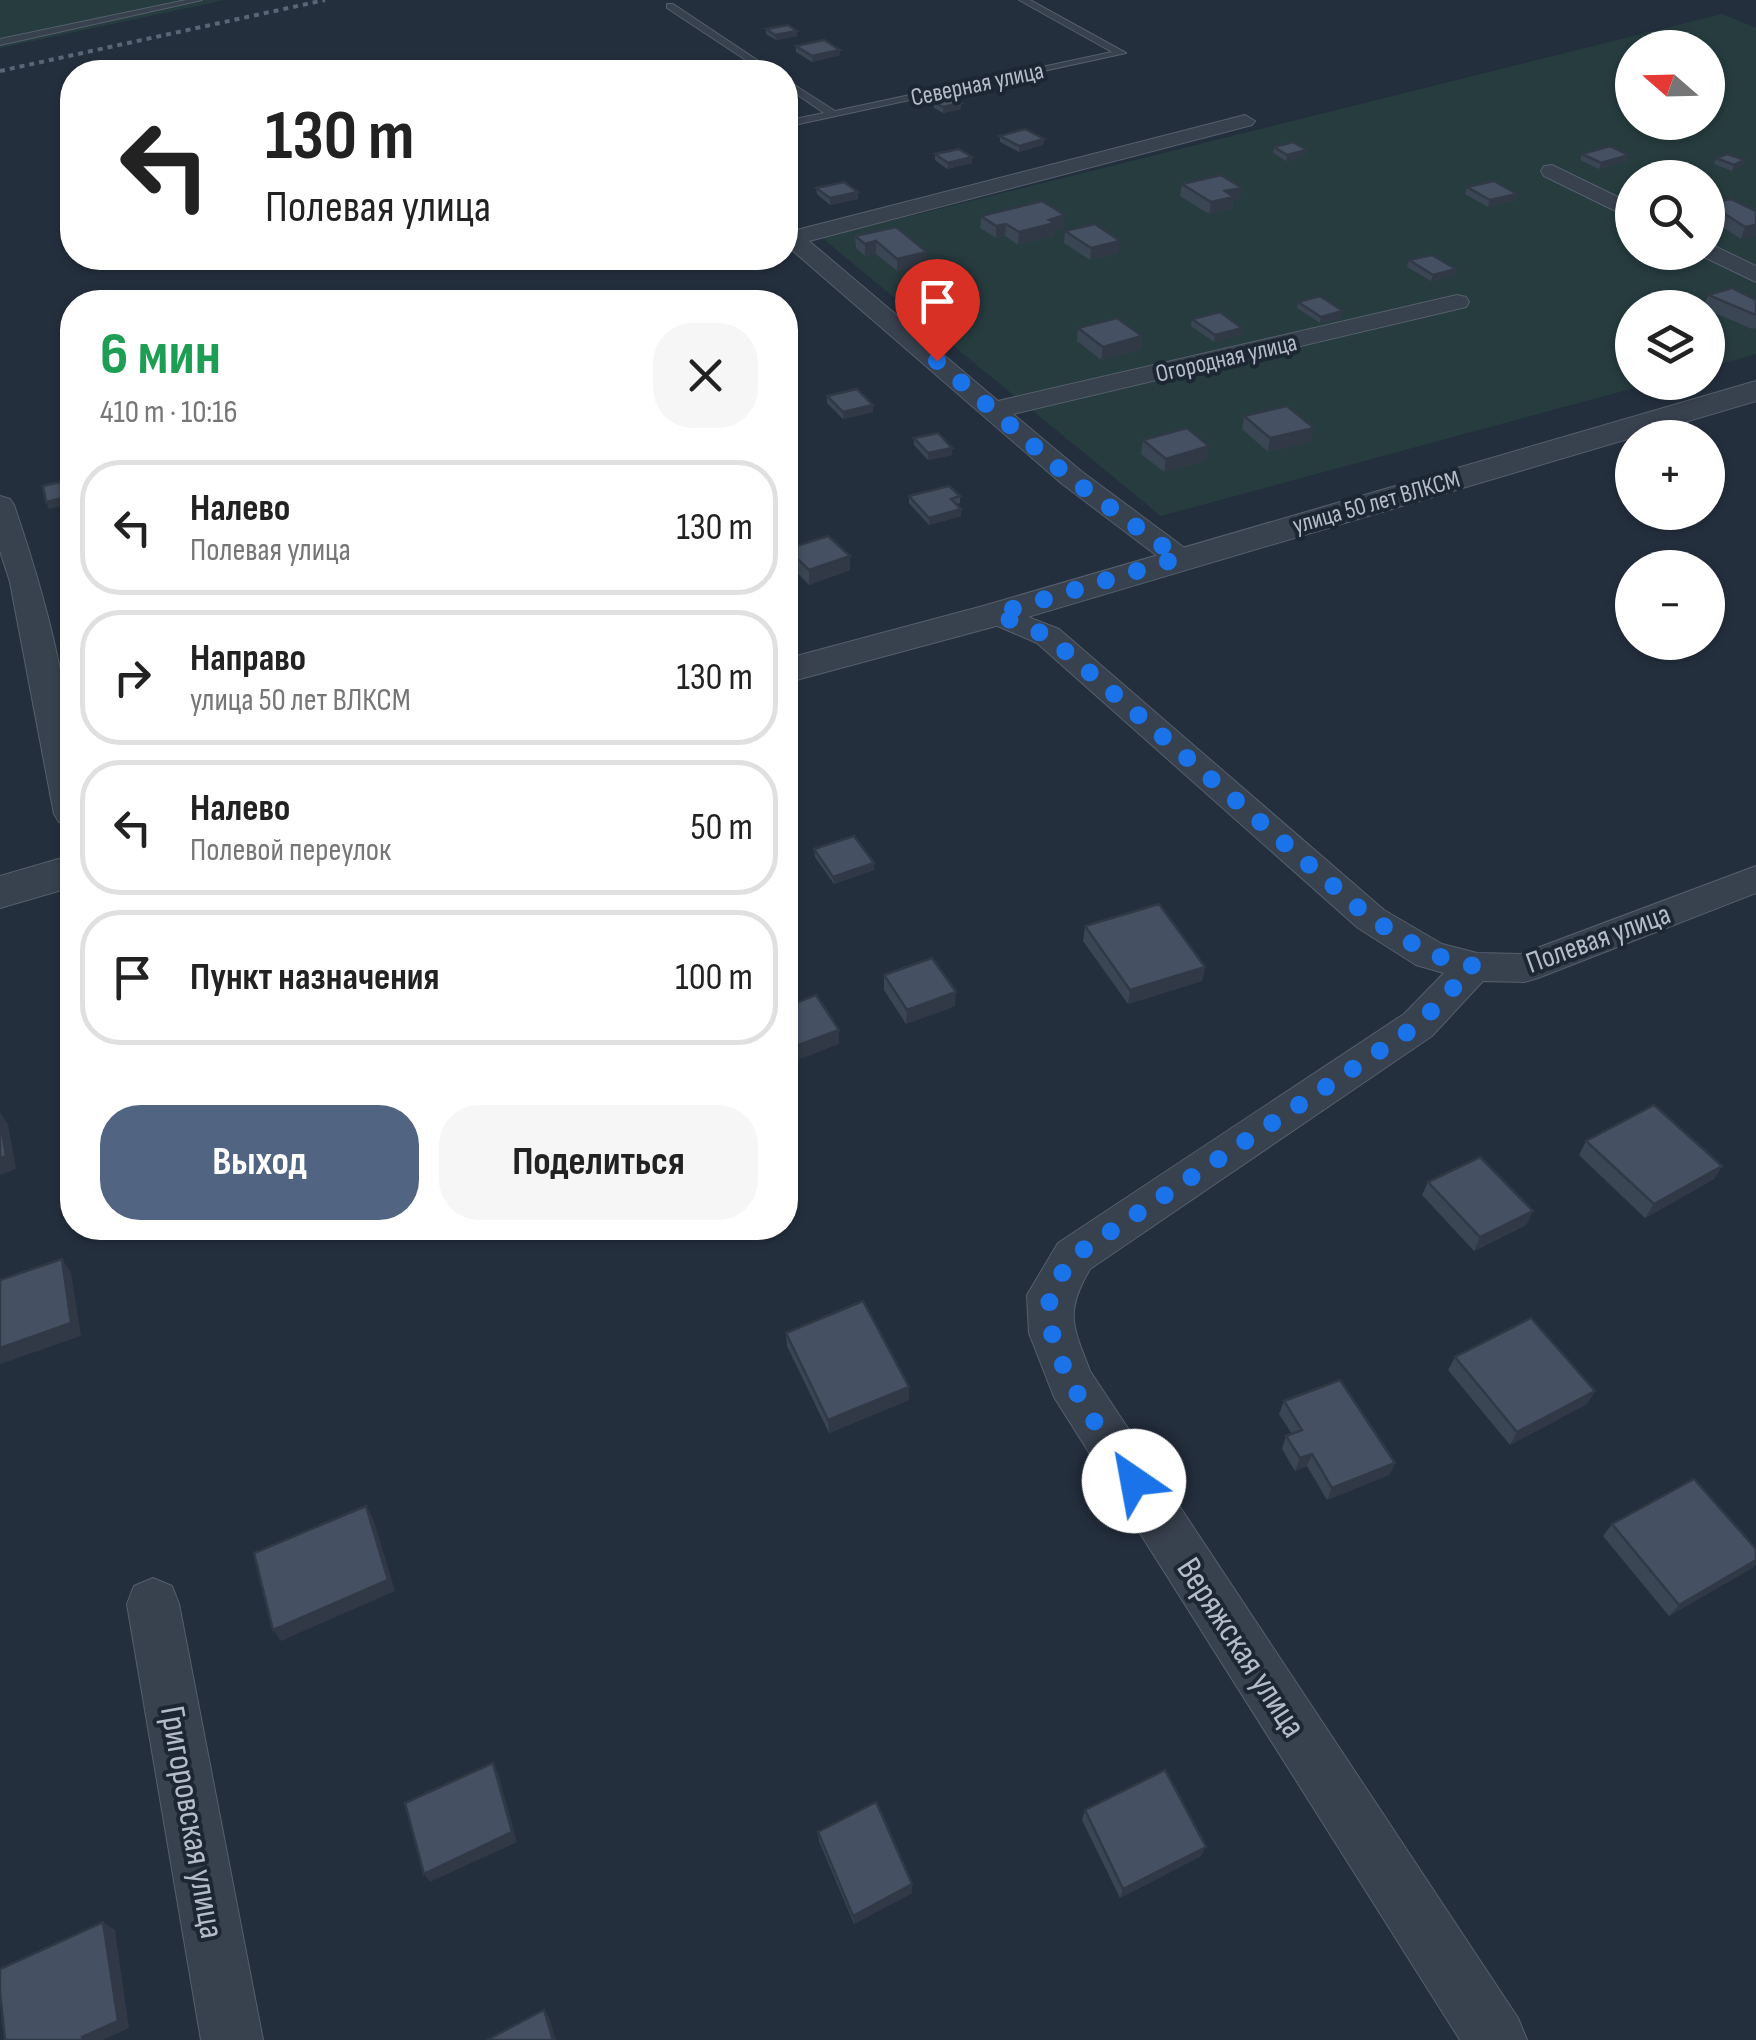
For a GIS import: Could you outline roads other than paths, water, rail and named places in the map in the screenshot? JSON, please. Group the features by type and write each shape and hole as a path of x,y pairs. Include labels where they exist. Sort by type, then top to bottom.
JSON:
{"street":[{"path":"798,233 1245,121"},
{"path":"1552,171 1615,203"},
{"path":"798,243 1070,478 1179,558"},
{"path":"1725,258 1756,274"},
{"name":"Огородная улица","path":"995,410 1456,302"},
{"name":"улица 50 лет ВЛКСМ","path":"996,614 1756,390"},
{"path":"0,505 25,582 60,755"},
{"path":"798,667 996,614"},
{"name":"Полевая улица","path":"996,614 1048,636 1370,918 1430,954 1474,966 1524,968 1756,878"},
{"path":"0,892 60,875"},
{"name":"Веряжская улица","path":"1474,966 1418,1025 1074,1256 1050,1294 1052,1332 1070,1382 1496,2040"},
{"name":"Григоровская улица","path":"153,1604 232,2040"}],"lane":[{"path":"0,42 198,0"},
{"name":"Северная улица","path":"798,121 1121,52 1023,0"},
{"path":"670,6 752,60"},
{"path":"798,91 833,114"}],"railway":[{"path":"0,71 325,0"}]}
